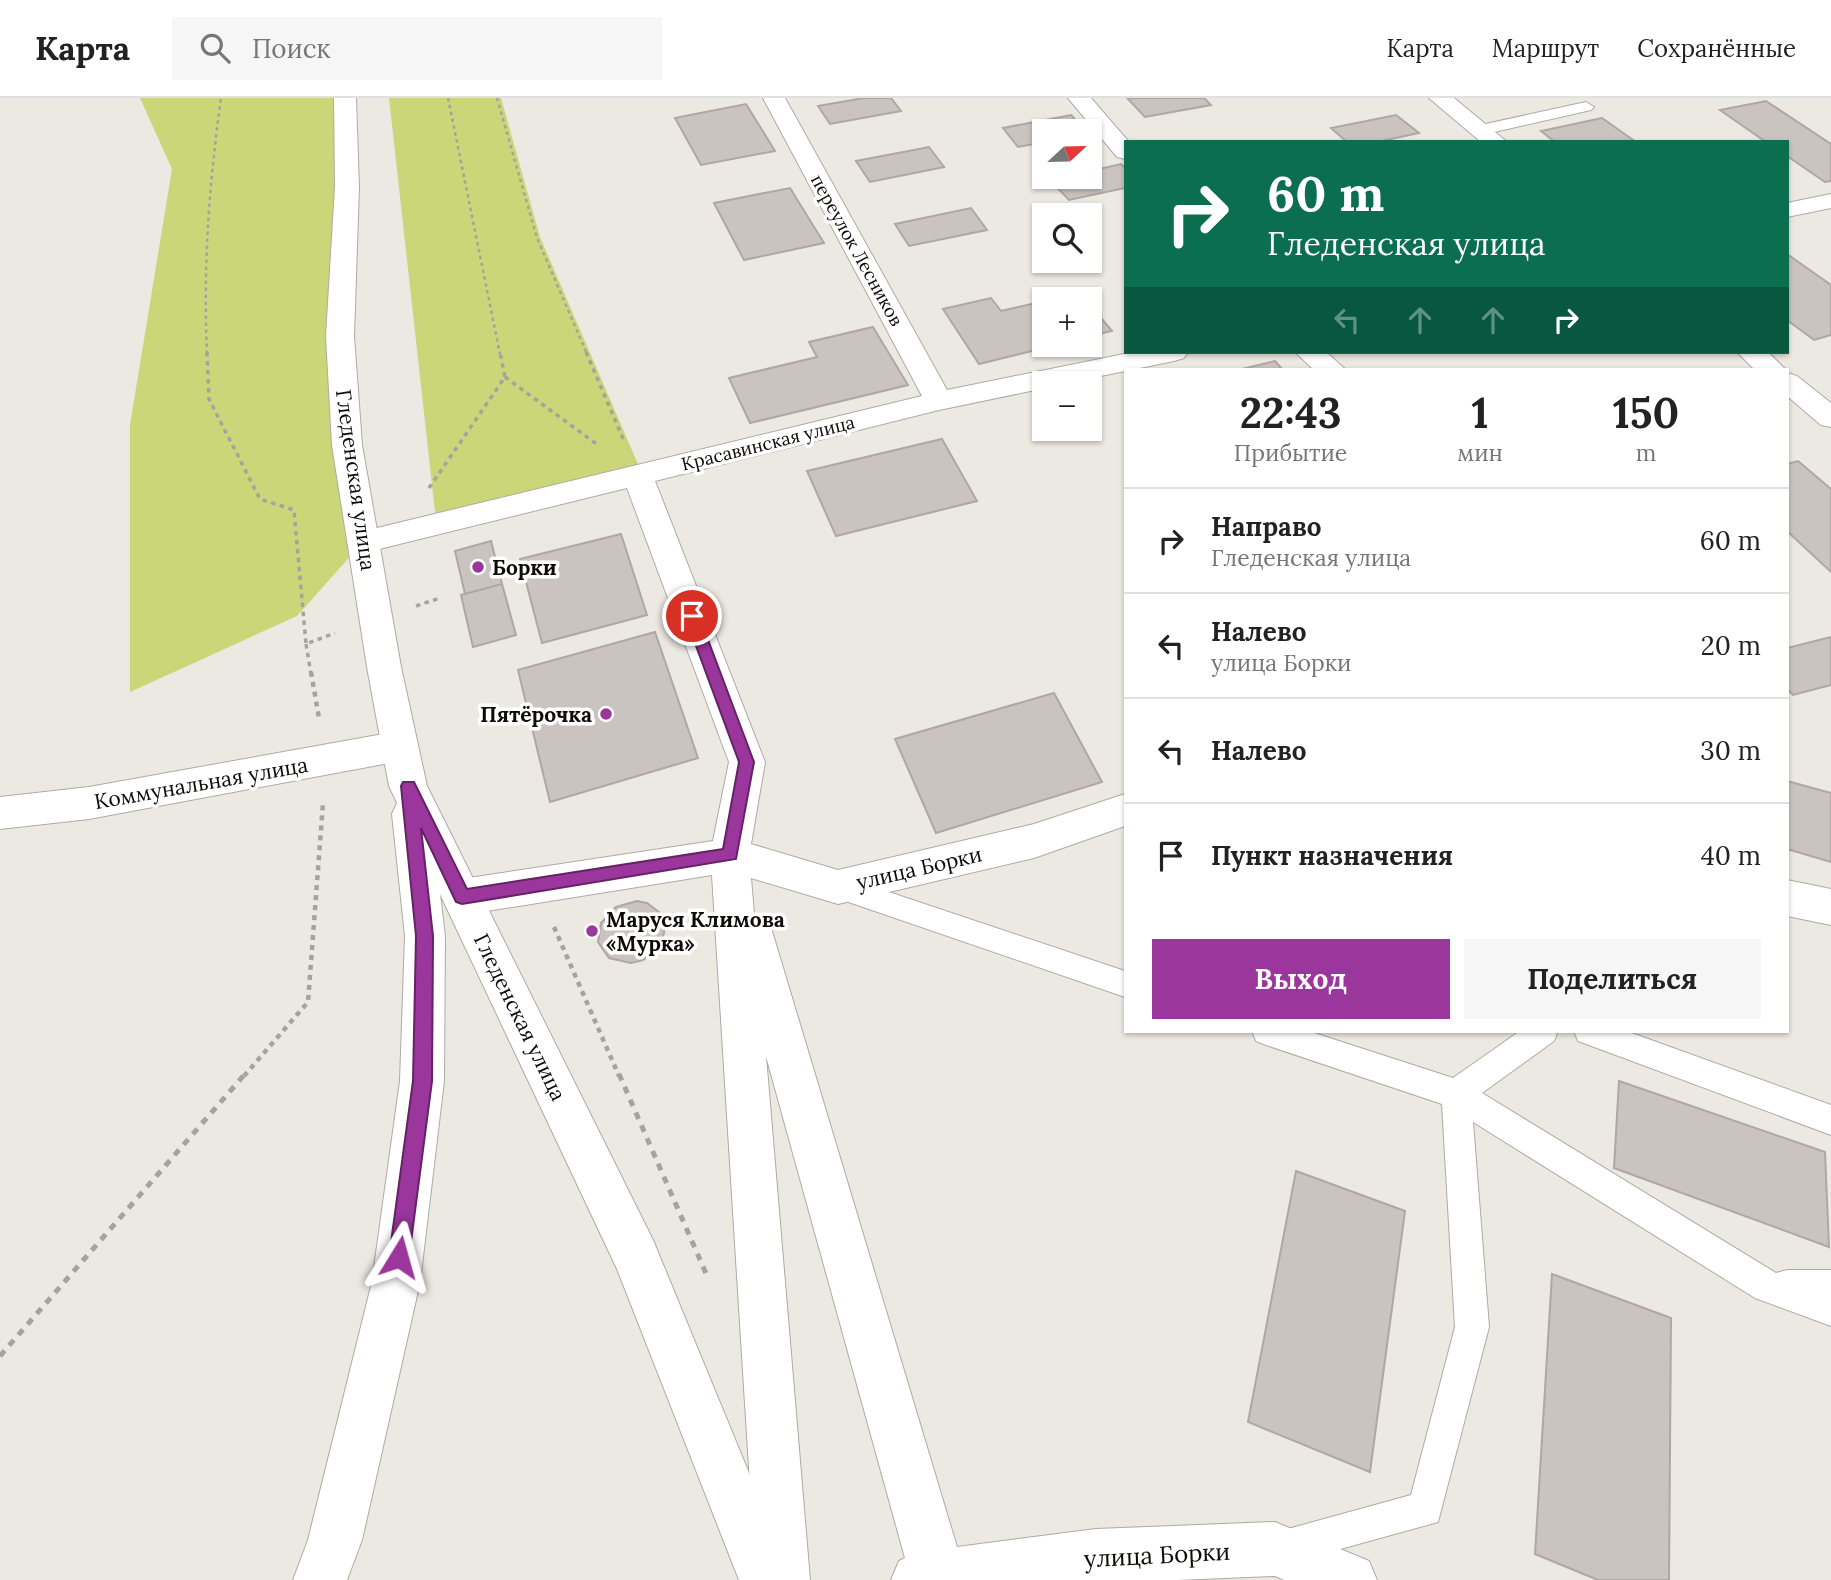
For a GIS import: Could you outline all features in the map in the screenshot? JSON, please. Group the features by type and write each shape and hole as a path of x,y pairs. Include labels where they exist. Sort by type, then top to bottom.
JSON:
{"street":[{"name":"Гледенская улица","path":"345,98 347,187 340,336 348,445 376,619 404,766 462,897 636,1257 766,1580"},
{"name":"переулок Лесников","path":"774,98 939,401"},
{"path":"1079,98 1124,151"},
{"path":"1440,98 1488,136"},
{"path":"1789,210 1831,201"},
{"name":"Красавинская улица","path":"363,542 939,401 1164,354"},
{"path":"1312,354 1330,368"},
{"path":"1753,354 1770,368"},
{"path":"1789,384 1831,418"},
{"path":"638,475 747,762 730,855 783,1580"},
{"name":"Коммунальная улица","path":"0,813 89,803 327,759 404,766"},
{"path":"320,1580 335,1540 396,1282 422,1081 425,936 404,766"},
{"name":"улица Борки","path":"462,897 730,855 838,887 1034,841 1124,810"},
{"path":"730,855 932,1579"},
{"path":"1789,898 1831,907"},
{"name":"улица Борки","path":"932,1579 1096,1556 1275,1549 1350,1580"}],"lane":[{"path":"1488,136 1586,107"},
{"path":"838,887 1124,984"},
{"path":"1272,1033 1456,1094 1767,1286 1831,1309"},
{"path":"1456,1094 1541,1033"},
{"path":"1593,1033 1831,1120"},
{"path":"1275,1549 1425,1509 1472,1327 1456,1094"},
{"path":"1767,1286 1831,1287"}],"path":[{"path":"0,1356 308,1002 327,759 306,644 294,510 260,499 209,399 204,279 210,176 221,98"},
{"path":"448,98 505,377 638,475"},
{"path":"497,98 537,238 638,475"},
{"path":"429,488 505,377"},
{"path":"306,644 440,598"},
{"path":"536,885 709,1281"}],"green space":[{"path":"140,98 345,98 363,542 297,616 130,692 130,425 172,169"},
{"path":"389,98 501,98 540,237 641,471 436,521"}],"building":[{"path":"864,98 891,98 901,111 830,124 818,106"},
{"path":"1204,98 1211,105 1145,117 1128,99"},
{"path":"1766,101 1831,144 1831,181 1825,182 1789,157 1789,140 1763,140 1720,110"},
{"path":"746,104 775,151 701,165 675,118"},
{"path":"1071,115 1075,119 1050,119"},
{"path":"1396,115 1419,133 1386,140 1345,140 1331,128"},
{"path":"1602,118 1633,140 1552,140 1541,131"},
{"path":"1032,122 1032,144 1018,147 1003,128"},
{"path":"929,147 944,167 870,182 856,161"},
{"path":"1121,164 1124,167 1124,188 1069,200 1059,189 1102,189 1102,168"},
{"path":"790,188 824,243 744,260 714,203"},
{"path":"971,208 987,230 909,246 895,224"},
{"path":"1789,255 1831,285 1831,335 1814,340 1789,321"},
{"path":"991,298 1001,311 1032,304 1032,351 979,364 943,309"},
{"path":"1102,319 1112,331 1102,333"},
{"path":"873,327 908,385 750,423 729,378 817,357 809,342"},
{"path":"1275,361 1281,368 1246,368"},
{"path":"942,439 977,501 836,536 807,471"},
{"path":"1798,461 1831,489 1831,572 1789,533 1789,463"},
{"path":"621,534 647,615 542,643 520,559"},
{"name":"Борки","path":"491,541 502,584 465,594 455,551"},
{"path":"502,584 516,635 473,647 461,595"},
{"name":"Пятёрочка","path":"655,632 698,758 550,802 518,670"},
{"path":"1831,637 1831,685 1793,695 1789,691 1789,648"},
{"path":"1054,693 1102,782 936,833 895,739"},
{"path":"1789,782 1831,793 1831,862 1789,850"},
{"path":"637,901 647,903 663,915 666,924 661,945 643,960 631,963 609,958 598,942 601,923 616,907"},
{"path":"1619,1081 1825,1152 1829,1247 1614,1168"},
{"path":"1296,1171 1405,1211 1370,1472 1248,1422"},
{"path":"1552,1274 1671,1318 1669,1580 1598,1580 1535,1554"}],"place":[{"name":"Борки","path":"478,567"},
{"name":"Пятёрочка","path":"606,714"},
{"name":"Маруся Климова «Мурка»","path":"592,931"}],"route":[{"path":"399,1257 422,1081 425,936 408,786 462,897 730,855 747,762 692,616"}]}
